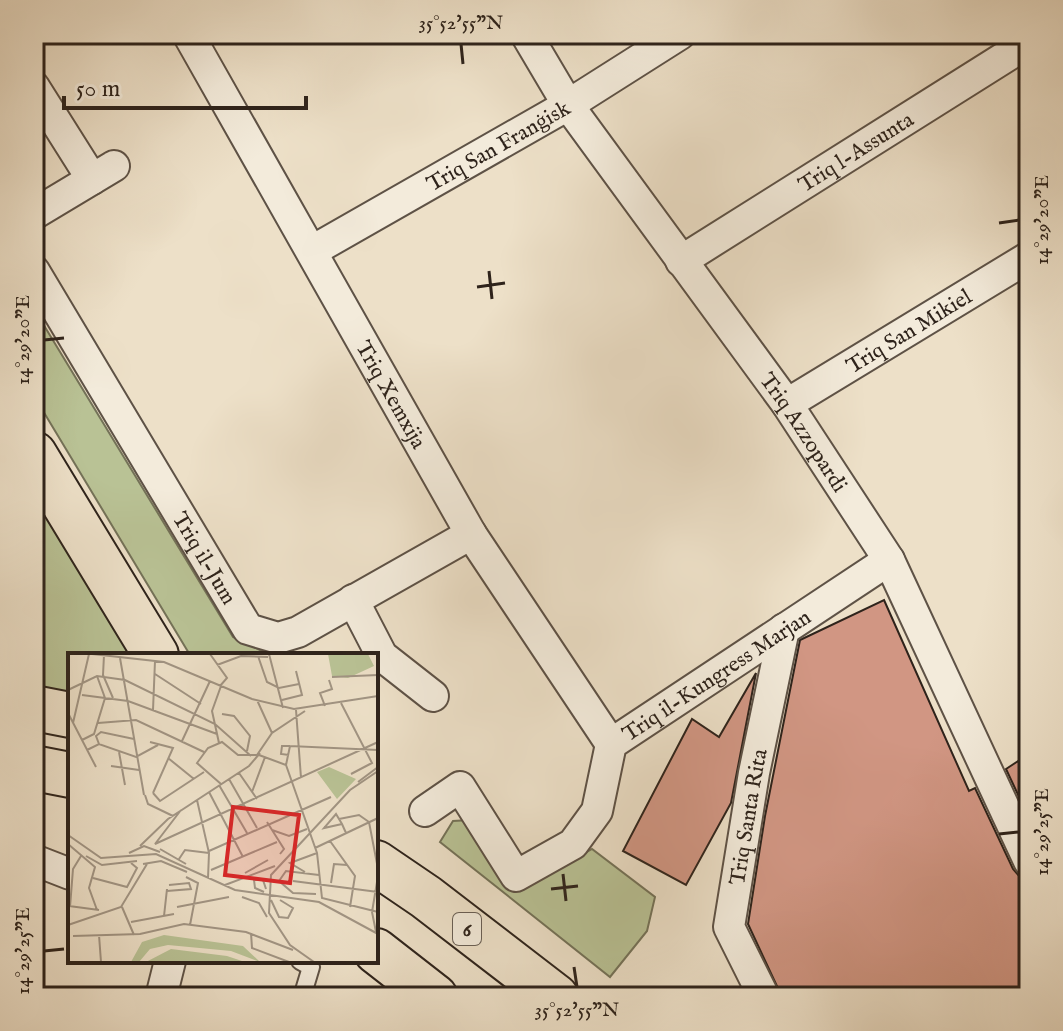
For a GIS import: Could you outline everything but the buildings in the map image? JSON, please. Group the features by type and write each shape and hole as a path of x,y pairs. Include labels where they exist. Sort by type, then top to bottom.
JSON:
{"highway":[{"path":"34,454 155,653"},
{"path":"34,708 68,715"},
{"path":"34,768 68,776"},
{"path":"34,776 68,776"},
{"name":"6","path":"378,864 426,897 556,997"},
{"path":"378,953 435,997"}],"street":[{"name":"Triq Xemxija","path":"188,34 471,534 611,744"},
{"name":"Triq Azzopardi","path":"526,34 568,105 787,404 889,560 1029,861"},
{"name":"Triq San Franġisk","path":"312,251 568,105 680,34"},
{"path":"1023,34 1029,43"},
{"name":"Triq l-Assunta","path":"681,261 1029,43"},
{"path":"34,87 103,172 34,214"},
{"name":"Triq San Mikiel","path":"787,404 1029,257"},
{"name":"Triq il-Jum","path":"34,271 248,629 278,638 301,636 353,600 471,534"},
{"name":"Triq il-Kungress Marjan","path":"425,811 460,787 516,876 573,844 597,811 611,744 889,560"},
{"path":"353,600 382,656 433,696"},
{"name":"Triq Santa Rita","path":"764,997 729,927 754,773 784,629"},
{"path":"34,860 68,873"},
{"path":"161,997 170,963"}],"lane":[{"path":"302,997 311,967 304,963"}],"green space":[{"path":"34,309 233,637 262,651 275,653 189,653 34,396"},
{"path":"34,486 139,653 68,653 68,699 34,692 34,580 44,564 34,520"},
{"path":"470,820 497,869 521,890 592,849 655,897 647,931 610,977 440,842 453,821"}]}
